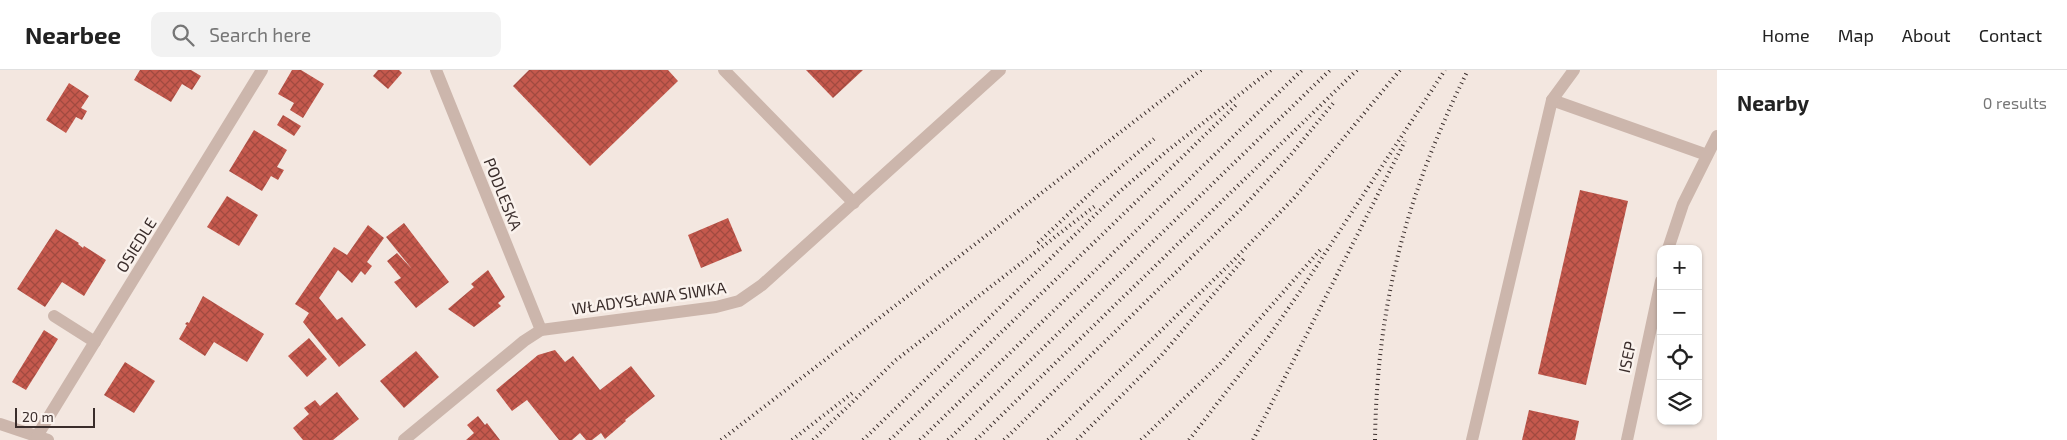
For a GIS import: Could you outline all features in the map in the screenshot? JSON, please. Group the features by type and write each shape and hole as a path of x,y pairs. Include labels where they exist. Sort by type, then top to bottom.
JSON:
{"street":[{"name":"OSIEDLE","path":"43,438 95,342 262,70"},
{"name":"PODLESKA","path":"436,70 540,330"},
{"path":"724,70 854,204"},
{"name":"WŁADYSŁAWA SIWKA","path":"404,440 524,341 540,330 716,307 739,301 762,285 854,204 1000,70"},
{"path":"1472,440 1552,100 1574,70"},
{"path":"1552,100 1707,155"},
{"path":"1669,245 1683,204 1717,136"},
{"name":"ISEP","path":"1628,440 1659,290"},
{"path":"54,316 95,342"},
{"path":"0,424 43,438"}],"building":[{"path":"140,70 191,70 201,76 192,90 182,84 171,102 134,80"},
{"path":"292,70 301,70 324,84 303,118 290,110 294,103 278,94"},
{"path":"378,70 399,70 402,73 388,89 373,76"},
{"path":"529,70 668,70 678,81 590,166 513,86"},
{"path":"806,70 863,70 833,98"},
{"path":"69,83 89,96 81,108 87,111 82,120 76,117 66,133 46,120"},
{"path":"283,115 301,126 294,136 277,125"},
{"path":"254,130 287,150 277,167 284,170 278,180 271,176 262,191 229,171"},
{"path":"1580,190 1628,201 1586,385 1538,374"},
{"path":"227,196 258,215 239,246 207,227"},
{"path":"728,218 742,251 701,268 688,235"},
{"path":"404,223 449,282 416,308 394,282 401,278 387,261 397,253 412,269 386,237"},
{"path":"368,225 384,238 367,262 372,266 365,275 361,271 352,283 338,270 319,298 337,320 342,317 366,345 339,367 303,322 309,313 295,304 334,247 347,255"},
{"path":"56,229 79,243 83,248 84,246 106,260 84,296 62,282 45,307 17,289"},
{"path":"488,270 505,297 498,303 501,306 474,327 448,309 474,287 471,284"},
{"path":"203,296 264,334 247,362 214,342 205,356 179,339 187,325 185,324 189,323"},
{"path":"44,330 58,339 26,390 12,382"},
{"path":"309,338 327,359 307,377 288,356"},
{"path":"555,350 565,362 573,356 600,390 631,366 655,396 605,439 601,433 592,440 586,440 580,433 572,440 559,440 527,400 512,411 496,390 538,355"},
{"path":"416,351 439,377 404,408 380,381"},
{"path":"125,362 155,381 134,413 104,395"},
{"path":"337,392 359,419 333,440 303,440 293,428 309,414 304,408 315,400 320,406"},
{"path":"1529,410 1579,421 1575,440 1522,440"},
{"path":"478,416 485,425 487,423 500,440 466,440 474,433 467,425"}],"railway":[{"path":"721,440 1201,70"},
{"path":"863,440 1119,192 1167,151 1271,70"},
{"path":"920,440 1302,70"},
{"path":"948,440 1330,70"},
{"path":"976,440 1357,70"},
{"path":"1048,440 1233,261 1294,198 1400,70"},
{"path":"1189,440 1267,339 1301,290 1445,70"},
{"path":"1375,440 1377,390 1382,342 1389,295 1399,250 1428,160 1468,70"},
{"path":"1004,440 1244,206 1289,157 1335,101"},
{"path":"890,440 1237,104"},
{"path":"1038,243 1098,186 1154,139"},
{"path":"1253,440 1405,141"},
{"path":"813,440 896,360 1095,206"},
{"path":"1141,440 1220,364 1321,249"},
{"path":"1077,440 1160,357 1246,256"},
{"path":"792,440 855,391"}]}
